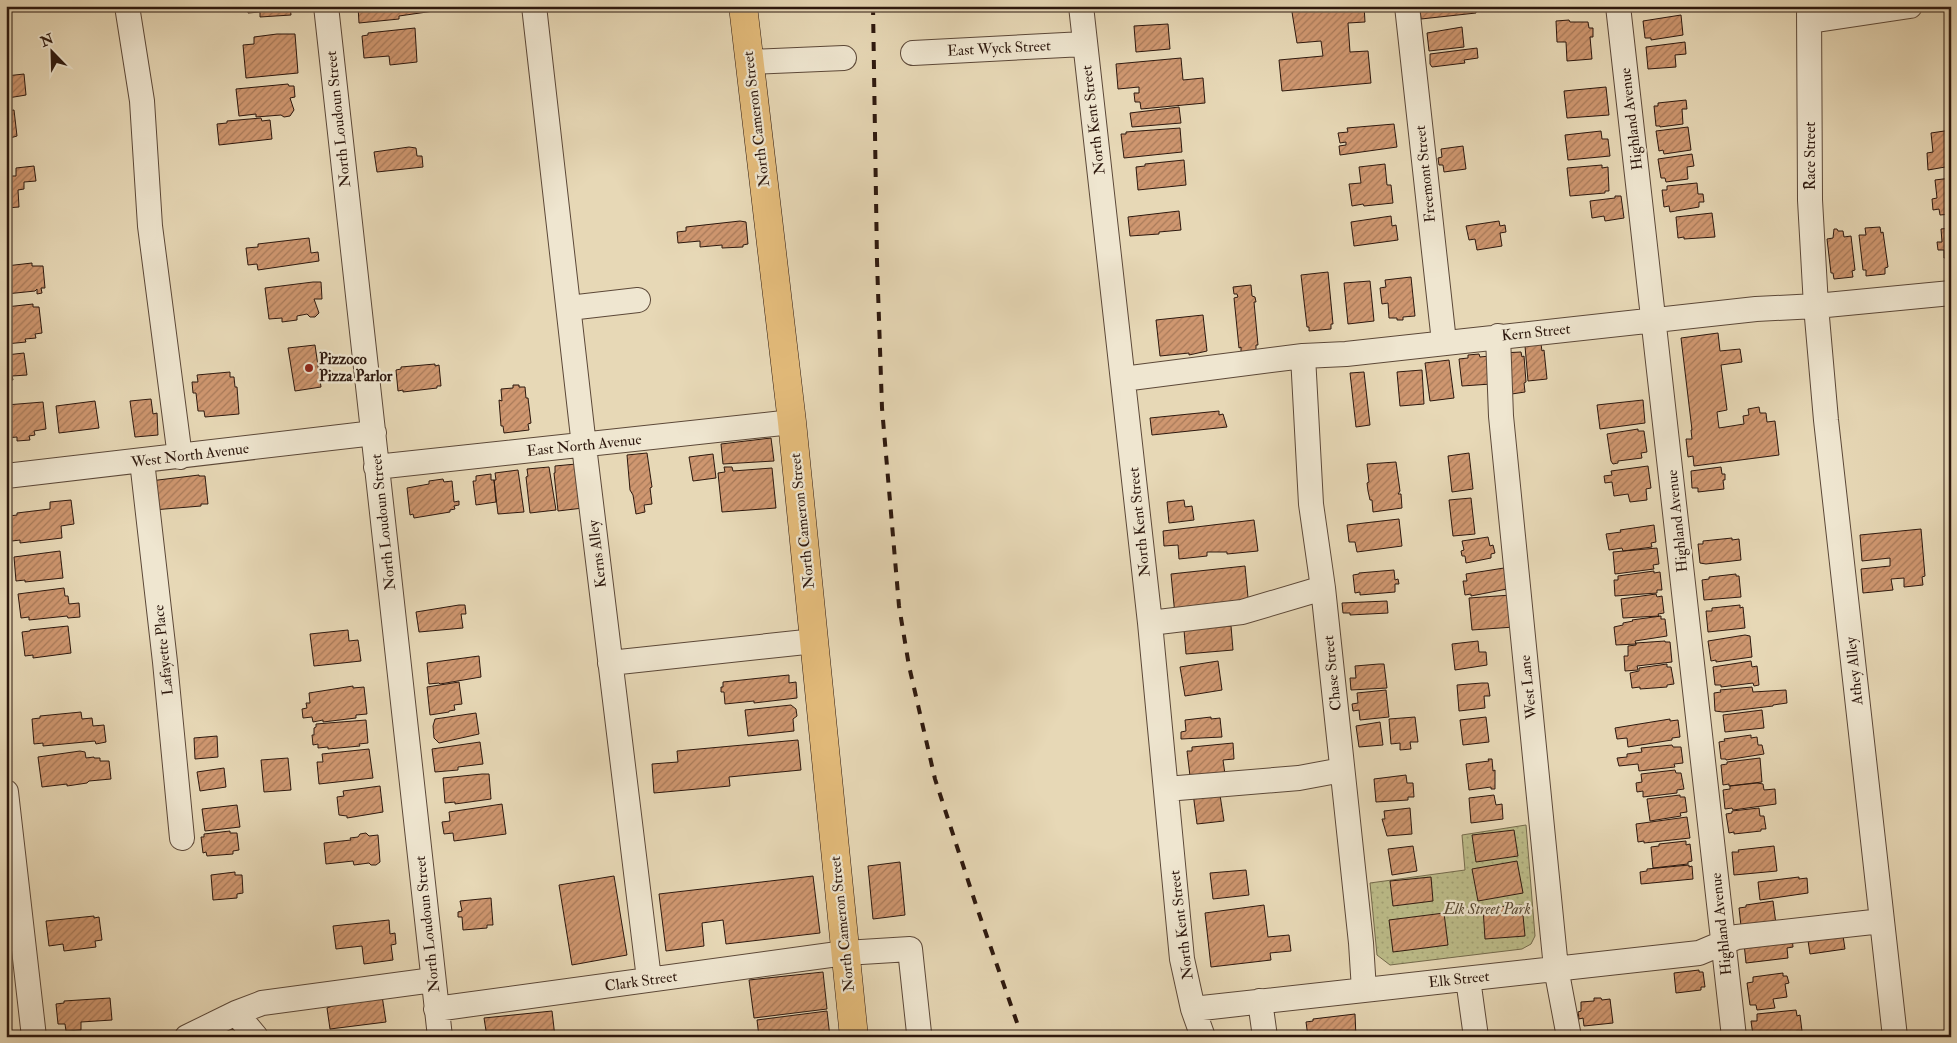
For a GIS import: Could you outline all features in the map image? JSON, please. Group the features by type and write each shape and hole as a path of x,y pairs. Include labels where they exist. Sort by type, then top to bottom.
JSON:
{"main road":[{"name":"North Cameron Street","path":"743,6 792,422 854,1037"}],"street":[{"path":"127,6 142,101 150,226 180,457"},
{"name":"North Loudoun Street","path":"326,6 440,1037"},
{"name":"Kerns Alley","path":"534,6 584,446 648,979"},
{"name":"North Kent Street","path":"1080,6 1150,623 1182,959 1193,1009 1203,1037"},
{"name":"Freemont Street","path":"1406,6 1444,342"},
{"name":"Highland Avenue","path":"1618,6 1734,1037"},
{"path":"1809,14 1910,6"},
{"name":"Race Street","path":"1809,14 1810,200 1816,306"},
{"name":"East Wyck Street","path":"913,53 1084,44"},
{"path":"749,62 844,58"},
{"name":"Kern Street","path":"1123,379 1303,356 1346,354 1756,309 1816,306 1951,293"},
{"path":"569,308 638,300"},
{"name":"Athey Alley","path":"1816,306 1826,420 1895,1037"},
{"name":"West Lane","path":"1498,336 1501,416 1556,968 1569,1037"},
{"name":"Chase Street","path":"1303,356 1311,504 1323,588 1361,943 1364,990"},
{"name":"East North Avenue","path":"376,466 584,446 792,422"},
{"name":"West North Avenue","path":"6,476 374,433"},
{"name":"Lafayette Place","path":"142,461 165,662 182,838"},
{"path":"1150,623 1242,612 1323,588"},
{"path":"610,663 815,641"},
{"path":"1166,789 1299,778 1342,770"},
{"path":"6,792 34,1037"},
{"name":"Elk Street","path":"1193,1009 1699,953 1723,942 1753,934 1882,921"},
{"name":"Clark Street","path":"436,1009 845,954 910,949 919,1033"},
{"path":"1468,979 1476,1037"},
{"path":"187,1037 236,1012 262,1003 433,980"},
{"path":"1260,1001 1265,1037"},
{"path":"236,1012 256,1037"}],"green space":[{"name":"Elk Street Park","path":"1526,825 1535,936 1531,944 1522,949 1390,965 1377,955 1370,883 1465,870 1462,835"}],"building":[{"path":"240,6 290,6 291,15 260,17 260,12 248,13 248,8 240,9"},
{"path":"358,6 436,7 434,11 399,16 399,19 359,23"},
{"path":"1291,6 1364,6 1365,22 1348,23 1350,52 1368,51 1371,83 1282,91 1279,60 1323,56 1321,41 1297,43"},
{"path":"1425,6 1476,6 1476,13 1421,19 1420,9 1426,8"},
{"path":"1681,15 1683,35 1651,40 1651,38 1645,38 1643,21"},
{"path":"1569,20 1570,22 1588,22 1589,28 1593,28 1593,37 1590,37 1592,59 1567,61 1566,42 1557,42 1556,21"},
{"path":"1168,24 1170,49 1136,52 1134,26"},
{"path":"6,25 9,25 11,40 6,41"},
{"path":"1462,27 1464,47 1429,51 1427,33"},
{"path":"415,28 417,62 390,65 389,56 364,58 362,36 368,35 368,33"},
{"path":"295,34 298,73 246,78 243,45 254,44 254,37"},
{"path":"1685,42 1686,54 1675,55 1676,67 1648,69 1646,47"},
{"path":"1477,48 1478,58 1464,60 1465,63 1432,67 1430,64 1430,54"},
{"path":"1181,58 1183,80 1203,78 1205,103 1141,109 1140,102 1135,102 1134,93 1139,93 1139,87 1118,89 1116,64"},
{"path":"24,74 26,95 8,98 8,102 6,102 6,76"},
{"path":"288,84 289,86 294,86 295,97 290,98 294,110 290,116 256,117 256,114 239,116 236,89"},
{"path":"1606,87 1609,115 1567,118 1564,91"},
{"path":"1686,100 1687,109 1682,109 1683,124 1656,126 1654,106 1658,106 1658,103"},
{"path":"1179,107 1181,123 1132,127 1130,113"},
{"path":"14,110 17,136 7,139 6,111"},
{"path":"261,118 262,121 270,120 272,139 219,145 217,124 227,123 227,121"},
{"path":"1394,124 1397,147 1340,155 1339,146 1346,145 1346,142 1340,143 1338,133 1348,132 1347,128"},
{"path":"1688,127 1691,150 1664,154 1663,150 1659,151 1656,131"},
{"path":"1180,128 1182,152 1124,158 1121,134"},
{"path":"1951,130 1951,166 1928,170 1927,153 1933,152 1931,133"},
{"path":"1601,131 1602,139 1608,139 1610,156 1568,160 1565,135"},
{"path":"1463,146 1466,169 1444,172 1443,165 1439,165 1438,158 1442,157 1441,149"},
{"path":"409,147 416,148 417,156 422,156 423,167 377,172 374,152"},
{"path":"1692,154 1694,166 1687,167 1688,179 1666,182 1665,178 1661,178 1658,159"},
{"path":"1184,160 1186,185 1138,190 1136,167 1145,166 1145,164"},
{"path":"1385,164 1387,185 1391,185 1393,203 1352,206 1349,184 1361,183 1359,167"},
{"path":"1602,165 1602,168 1608,167 1609,191 1570,196 1567,168"},
{"path":"34,166 36,181 24,182 24,189 18,190 19,207 6,208 6,176 16,176 16,168"},
{"path":"1951,178 1951,214 1940,215 1939,209 1933,210 1932,199 1937,198 1935,180"},
{"path":"1697,183 1698,194 1703,194 1704,202 1699,202 1699,207 1670,212 1669,206 1664,207 1662,190 1667,190 1667,186"},
{"path":"1615,196 1621,196 1624,218 1605,221 1604,216 1592,218 1590,201 1615,198"},
{"path":"1179,211 1181,230 1130,236 1128,217"},
{"path":"1712,213 1715,237 1678,238 1676,217"},
{"path":"1391,216 1392,226 1396,225 1398,240 1354,246 1351,222"},
{"path":"1499,221 1500,226 1505,225 1506,232 1500,233 1502,246 1477,250 1475,239 1469,240 1466,226"},
{"path":"746,222 748,244 743,245 743,247 722,248 722,245 700,247 700,241 678,243 677,232 686,231 686,227"},
{"path":"1880,227 1881,233 1883,232 1888,267 1885,268 1885,274 1866,276 1866,270 1863,270 1859,235 1866,235 1865,228"},
{"path":"1951,228 1951,257 1944,258 1944,250 1938,250 1937,242 1942,242 1941,229"},
{"path":"1834,229 1843,231 1844,237 1851,236 1855,270 1852,271 1853,277 1834,279 1833,273 1831,273 1827,239 1833,238"},
{"path":"309,238 311,253 318,252 319,261 258,270 257,264 248,265 246,248 258,247 258,244"},
{"path":"32,263 32,266 43,266 45,288 41,288 42,293 37,294 37,289 35,291 6,294 6,266"},
{"path":"1328,272 1333,324 1331,324 1331,329 1309,331 1301,275"},
{"path":"1411,277 1415,316 1403,317 1403,320 1389,318 1388,303 1382,304 1380,288 1386,287 1385,280"},
{"path":"1370,281 1374,321 1348,324 1344,283"},
{"path":"321,282 322,299 314,299 319,313 315,317 310,317 307,314 297,316 297,320 282,322 282,318 269,319 265,288"},
{"path":"1251,285 1252,296 1255,297 1256,302 1254,302 1258,345 1256,345 1256,351 1241,352 1234,298 1238,297 1237,294 1234,294 1233,287"},
{"path":"33,304 33,307 39,307 42,333 35,334 36,338 25,339 26,342 6,344 6,307"},
{"path":"1203,315 1207,351 1189,355 1189,353 1160,356 1156,320"},
{"path":"1718,333 1720,351 1740,349 1742,362 1721,365 1727,410 1717,412 1719,428 1744,424 1743,416 1749,415 1748,409 1759,407 1760,413 1766,413 1767,422 1775,421 1779,455 1694,466 1693,456 1688,457 1686,439 1692,439 1692,430 1681,338"},
{"path":"1541,344 1542,351 1544,350 1547,379 1528,381 1525,346"},
{"path":"315,345 321,387 295,391 288,348"},
{"path":"1521,352 1522,357 1524,356 1525,392 1505,395 1501,353"},
{"path":"24,353 27,375 12,376 13,380 6,381 6,355"},
{"path":"1479,354 1480,357 1490,356 1491,384 1462,386 1459,359 1468,358 1468,355"},
{"path":"1449,360 1454,398 1430,401 1425,363"},
{"path":"435,364 435,366 439,365 441,386 403,392 403,390 398,391 396,370 401,369 401,367"},
{"path":"1422,370 1424,404 1400,406 1397,372"},
{"path":"230,372 230,377 234,377 235,387 237,387 239,414 205,417 204,411 198,411 196,393 193,393 192,382 198,382 197,375"},
{"path":"1364,372 1370,425 1356,427 1350,373"},
{"path":"513,385 525,387 531,423 528,424 529,430 504,433 503,426 501,426 499,400 502,401 501,389 513,388"},
{"path":"151,399 153,414 157,413 158,435 135,437 130,401"},
{"path":"1643,400 1645,423 1600,429 1597,405"},
{"path":"95,401 99,428 59,433 56,406"},
{"path":"43,402 46,429 34,431 35,435 29,436 30,440 17,441 17,437 6,438 6,405"},
{"path":"1219,411 1219,415 1223,414 1227,427 1152,435 1150,418"},
{"path":"1638,429 1638,431 1644,431 1647,452 1641,453 1642,458 1618,461 1618,463 1613,464 1607,434"},
{"path":"771,438 774,461 723,464 721,444"},
{"path":"647,453 652,487 650,488 652,504 644,505 645,512 636,514 633,495 630,490 627,455"},
{"path":"1469,453 1473,489 1452,492 1448,456"},
{"path":"713,454 716,478 693,481 689,457"},
{"path":"1396,462 1400,491 1398,494 1401,494 1402,508 1373,512 1367,483 1369,482 1367,464"},
{"path":"576,464 583,508 558,511 555,466"},
{"path":"1648,466 1651,488 1646,489 1647,500 1630,502 1628,494 1614,496 1612,482 1605,483 1604,476 1612,475 1611,471"},
{"path":"549,467 556,510 530,513 526,477 528,476 527,469"},
{"path":"724,467 732,467 733,471 772,468 776,508 722,512 718,473 725,472"},
{"path":"1721,467 1722,474 1725,474 1725,480 1723,480 1724,489 1698,492 1698,488 1692,488 1691,471"},
{"path":"518,470 524,512 498,514 494,480 496,480 495,473"},
{"path":"491,474 491,480 494,480 496,502 476,505 473,481 476,481 476,476"},
{"path":"199,475 205,476 208,504 153,510 150,481"},
{"path":"443,479 444,482 452,481 454,502 459,501 459,505 454,506 455,509 450,510 450,512 414,518 413,514 410,515 407,488"},
{"path":"1471,498 1475,534 1453,536 1449,500"},
{"path":"71,500 74,524 61,526 62,538 20,543 20,540 12,541 9,516 17,515 17,513 50,509 50,502"},
{"path":"1184,500 1185,507 1192,506 1194,520 1169,523 1167,502"},
{"path":"1399,519 1402,546 1357,552 1355,542 1349,542 1347,525"},
{"path":"1254,520 1258,551 1227,554 1227,552 1207,552 1207,556 1179,559 1178,545 1164,546 1163,531"},
{"path":"1654,525 1656,542 1651,543 1652,547 1623,551 1622,548 1609,550 1606,534"},
{"path":"1921,529 1925,576 1922,577 1923,585 1904,587 1904,578 1891,579 1893,590 1863,593 1861,569 1890,566 1890,558 1862,561 1860,535"},
{"path":"1488,537 1490,546 1493,545 1495,553 1491,554 1491,558 1466,563 1465,556 1462,556 1461,551 1464,550 1462,541"},
{"path":"1732,538 1732,540 1739,539 1741,560 1700,563 1698,544 1703,544 1703,541"},
{"path":"1657,548 1659,564 1653,565 1654,569 1615,574 1613,552"},
{"path":"60,551 63,578 25,582 25,580 16,581 14,557"},
{"path":"1245,566 1249,608 1175,615 1171,574"},
{"path":"1504,568 1507,589 1471,596 1471,594 1465,595 1463,581 1467,581 1466,574"},
{"path":"1394,570 1395,580 1398,579 1399,584 1395,584 1395,592 1360,595 1360,592 1355,593 1353,575"},
{"path":"1654,571 1654,573 1660,572 1662,590 1657,590 1657,593 1615,596 1614,580 1618,580 1618,576"},
{"path":"1736,574 1736,576 1739,576 1741,597 1704,600 1702,580 1709,579 1709,577"},
{"path":"64,588 69,604 79,603 80,617 68,618 67,616 29,620 29,617 21,618 18,594"},
{"path":"1656,594 1657,597 1662,596 1664,613 1658,614 1659,616 1623,618 1621,599"},
{"path":"1511,595 1514,627 1472,630 1469,598"},
{"path":"1387,601 1388,613 1350,615 1350,613 1343,613 1342,603"},
{"path":"465,605 466,614 461,614 463,628 419,632 416,612"},
{"path":"1740,605 1740,608 1743,607 1745,628 1708,632 1706,611 1712,611 1712,608"},
{"path":"1661,616 1661,619 1665,619 1667,636 1635,641 1636,644 1616,645 1614,627 1632,620"},
{"path":"68,626 71,653 33,658 33,655 25,656 22,632"},
{"path":"1231,626 1233,650 1186,654 1184,630"},
{"path":"348,630 349,641 358,640 361,661 314,666 310,634"},
{"path":"1745,635 1750,636 1752,657 1711,661 1708,641"},
{"path":"1478,641 1479,652 1486,652 1487,665 1455,670 1452,644"},
{"path":"1670,642 1672,662 1637,666 1638,670 1625,671 1624,656 1628,656 1628,646 1636,645 1636,643"},
{"path":"479,656 481,677 429,684 427,663"},
{"path":"1218,661 1222,690 1185,696 1180,667"},
{"path":"1751,661 1752,667 1757,666 1759,685 1754,686 1753,683 1721,687 1721,685 1715,685 1713,667"},
{"path":"1384,664 1387,688 1351,690 1350,678 1356,678 1355,666"},
{"path":"1667,664 1667,667 1671,667 1674,684 1667,685 1667,687 1632,688 1630,673 1639,671 1639,668"},
{"path":"789,675 789,683 796,682 797,698 725,704 724,692 721,692 723,682"},
{"path":"459,682 462,704 454,705 455,710 430,715 427,687"},
{"path":"1488,683 1490,696 1484,696 1485,708 1459,711 1457,685"},
{"path":"353,686 353,688 364,687 367,714 356,715 356,718 323,722 323,720 313,722 312,717 303,718 302,709 307,708 306,703 310,703 309,693"},
{"path":"1752,687 1753,692 1786,690 1787,703 1723,712 1715,711 1714,693 1721,692 1720,690"},
{"path":"1386,690 1389,717 1360,720 1359,710 1353,711 1352,704 1358,703 1357,693"},
{"path":"791,705 796,709 797,716 793,719 794,731 748,736 745,710"},
{"path":"1762,710 1764,728 1725,732 1723,715"},
{"path":"81,712 82,719 92,718 93,726 104,725 106,742 96,744 95,741 43,746 43,743 34,744 32,719 40,718 40,716"},
{"path":"476,713 479,734 439,743 434,738 433,726 435,719"},
{"path":"1211,717 1211,719 1220,718 1222,737 1181,739 1181,732 1186,731 1185,720"},
{"path":"1415,717 1418,742 1410,742 1411,749 1400,750 1400,743 1391,744 1389,719"},
{"path":"1486,717 1489,742 1463,745 1460,720"},
{"path":"1670,719 1670,721 1678,720 1680,737 1628,747 1627,738 1617,739 1615,728"},
{"path":"366,720 368,743 359,744 360,746 328,749 328,747 318,748 318,744 313,745 312,735 314,735 316,724"},
{"path":"1380,722 1383,745 1359,747 1356,726"},
{"path":"1751,735 1751,738 1757,737 1758,745 1762,745 1764,754 1726,760 1721,759 1719,742 1725,741 1724,739"},
{"path":"217,736 218,757 195,759 194,738"},
{"path":"798,740 801,770 729,777 730,786 654,793 652,764 678,762 677,751"},
{"path":"480,742 483,764 458,767 458,770 435,772 432,749"},
{"path":"1233,743 1234,759 1223,760 1225,774 1190,776 1187,751 1192,751 1192,747"},
{"path":"1672,745 1673,747 1681,747 1683,763 1674,764 1675,767 1639,771 1638,764 1619,766 1617,758 1627,757 1627,754 1642,752 1641,748"},
{"path":"369,749 373,778 319,784 317,762 323,762 322,754"},
{"path":"80,751 85,752 86,758 94,757 100,758 100,761 109,761 111,779 67,786 67,784 42,787 38,757"},
{"path":"288,758 291,790 264,792 261,760"},
{"path":"1760,758 1762,782 1723,785 1721,765 1727,764 1727,762"},
{"path":"1488,759 1492,759 1493,771 1495,770 1495,789 1491,789 1491,787 1469,790 1466,764 1489,761"},
{"path":"224,768 226,787 200,791 197,772"},
{"path":"1675,770 1676,773 1681,773 1684,789 1677,790 1677,793 1643,797 1643,791 1637,792 1636,783 1642,782 1641,774"},
{"path":"489,774 491,799 455,804 455,802 445,803 443,778"},
{"path":"1406,775 1407,783 1413,783 1414,797 1408,797 1408,800 1376,802 1374,779"},
{"path":"1763,784 1764,790 1775,789 1776,804 1733,810 1732,808 1725,809 1723,790 1730,789 1730,786"},
{"path":"380,786 383,812 347,818 347,816 339,815 337,797 344,796 343,791"},
{"path":"1193,793 1220,795 1224,821 1197,824"},
{"path":"1494,795 1496,805 1502,804 1503,819 1471,823 1469,798"},
{"path":"1680,795 1680,797 1685,797 1687,812 1680,813 1681,816 1650,821 1647,799"},
{"path":"502,804 506,834 454,841 453,833 444,834 442,822 450,821 449,812"},
{"path":"237,805 240,827 205,831 202,809"},
{"path":"1410,808 1412,834 1387,836 1382,819 1385,819 1384,811"},
{"path":"1759,808 1760,816 1764,816 1766,829 1734,834 1734,832 1729,833 1726,814 1732,813 1732,811"},
{"path":"1687,817 1690,838 1638,842 1636,824"},
{"path":"1514,830 1518,856 1476,862 1472,835"},
{"path":"230,831 230,833 237,833 239,850 233,851 233,854 207,856 206,852 203,853 201,837 204,837 204,834"},
{"path":"366,833 369,836 378,835 380,862 376,865 369,863 354,865 353,861 326,864 324,843 351,840 350,838"},
{"path":"1686,841 1686,845 1690,844 1692,861 1688,862 1688,864 1653,868 1651,847 1659,846 1659,844"},
{"path":"1413,846 1417,871 1392,875 1388,849"},
{"path":"1774,846 1777,871 1734,875 1732,852"},
{"path":"1517,861 1523,893 1478,901 1472,869"},
{"path":"900,862 905,915 873,919 868,866"},
{"path":"1689,865 1689,867 1692,866 1693,879 1641,884 1640,872 1647,871 1647,869"},
{"path":"1246,870 1249,895 1213,899 1210,873"},
{"path":"235,872 235,875 242,875 243,893 237,894 237,898 213,900 211,875"},
{"path":"614,876 627,955 572,965 559,885"},
{"path":"813,876 820,933 726,944 723,920 702,923 704,946 666,951 659,894"},
{"path":"1431,877 1433,901 1393,906 1390,881"},
{"path":"1799,877 1799,879 1807,878 1808,893 1760,900 1758,882"},
{"path":"491,898 493,925 487,925 487,928 463,930 462,917 458,917 458,912 462,911 460,901"},
{"path":"1773,901 1776,924 1741,926 1739,908 1746,907 1746,905"},
{"path":"1264,905 1268,937 1289,935 1291,951 1270,953 1271,960 1211,967 1205,913"},
{"path":"1522,905 1525,936 1485,939 1483,908"},
{"path":"1444,913 1448,945 1393,952 1389,920"},
{"path":"94,916 94,918 99,917 102,940 95,941 96,947 64,951 63,944 49,946 46,921"},
{"path":"389,920 390,934 395,933 396,944 391,945 393,960 364,964 362,946 336,949 333,926"},
{"path":"1842,929 1845,949 1810,954 1807,934"},
{"path":"1792,937 1793,947 1787,948 1788,958 1746,963 1744,943"},
{"path":"1699,970 1699,972 1703,972 1705,987 1701,987 1701,990 1676,993 1674,973"},
{"path":"823,972 827,1009 754,1018 749,980"},
{"path":"1783,973 1783,976 1787,976 1789,983 1785,984 1787,997 1773,999 1775,1008 1757,1010 1756,1005 1750,1005 1747,983 1753,982 1753,977"},
{"path":"381,989 386,1022 330,1029 327,1008"},
{"path":"110,998 112,1020 81,1022 81,1030 66,1031 65,1024 58,1024 56,1004 64,1003 64,1001"},
{"path":"1594,998 1610,999 1613,1023 1584,1026 1583,1018 1579,1019 1578,1012 1581,1011 1581,1002 1594,1001"},
{"path":"1796,1010 1797,1016 1800,1015 1802,1031 1775,1033 1776,1036 1766,1037 1753,1035 1751,1021 1757,1021 1757,1014"},
{"path":"552,1011 555,1037 487,1037 484,1018"},
{"path":"827,1011 830,1037 759,1037 757,1020"},
{"path":"1355,1014 1356,1037 1308,1037 1306,1022 1313,1021 1313,1019"}],"railway":[{"path":"873,6 877,261 882,408 899,606 909,666 935,779 1022,1037"}],"place":[{"name":"Pizzoco Pizza Parlor","path":"309,368"}]}
